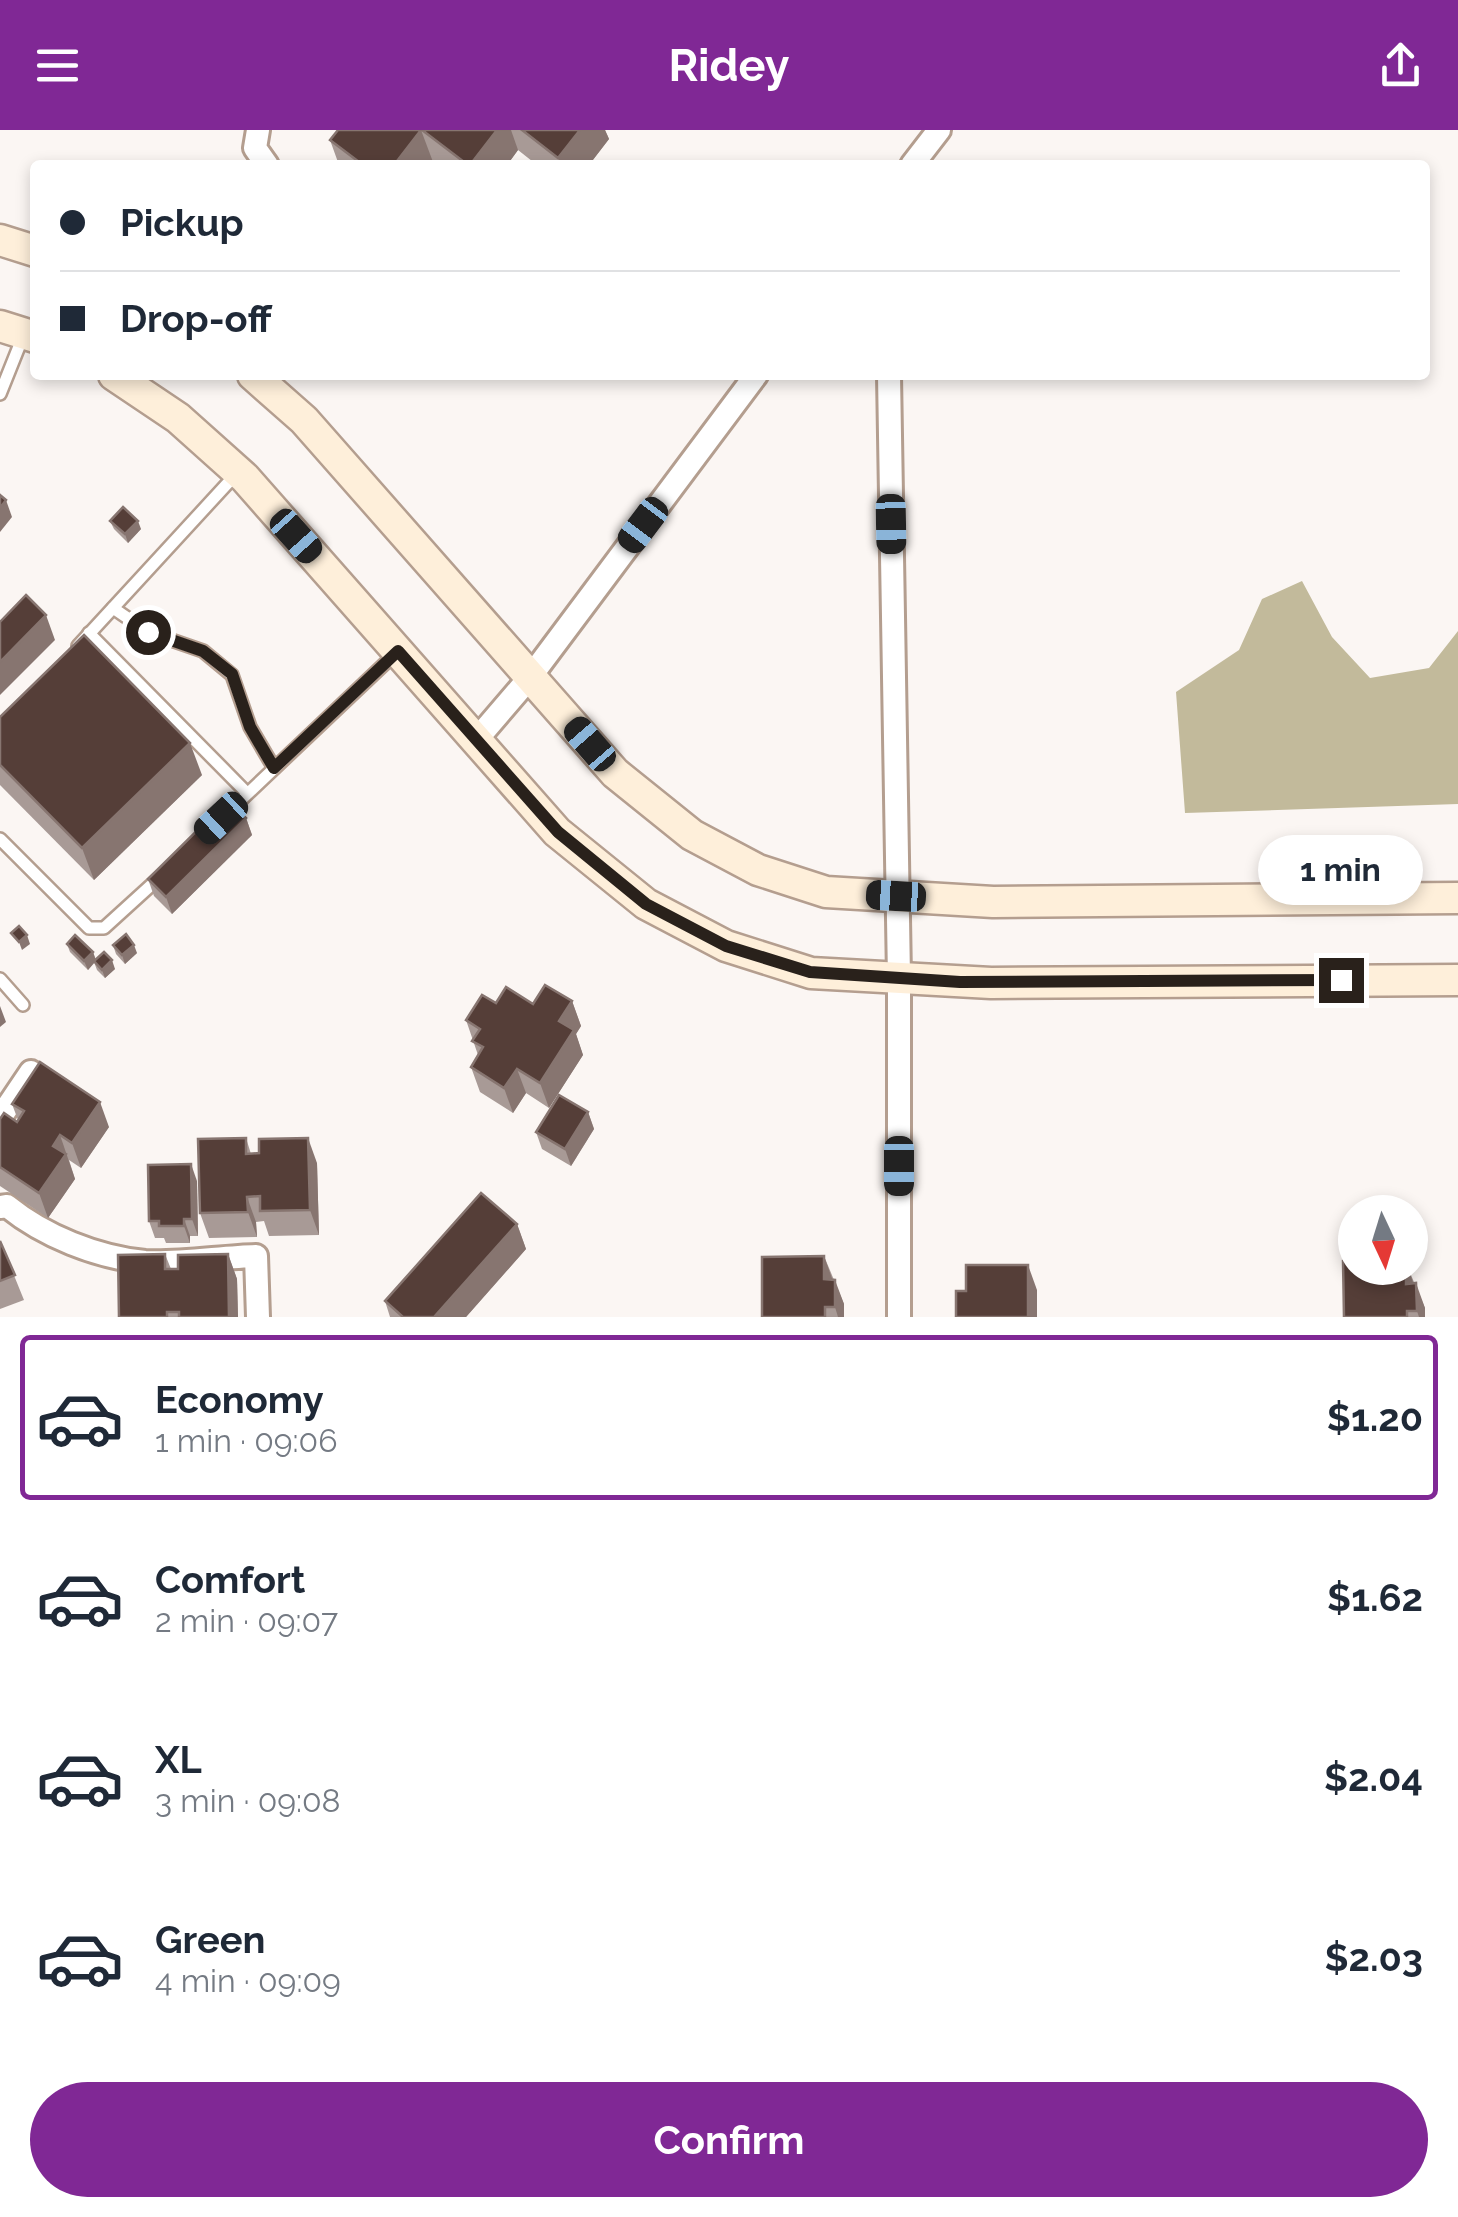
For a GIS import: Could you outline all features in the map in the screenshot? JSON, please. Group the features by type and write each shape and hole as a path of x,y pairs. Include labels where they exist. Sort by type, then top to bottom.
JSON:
{"street":[{"path":"258,130 254,148 263,160"},
{"path":"916,160 938,130"},
{"path":"0,240 30,249"},
{"path":"121,380 178,418 238,472 558,832 646,904 726,946 810,972 991,983 1458,980"},
{"path":"259,380 304,420 616,773 692,836 758,870 826,892 993,902 1458,898"},
{"path":"477,738 531,676 752,380"},
{"path":"889,380 899,978 899,1317"},
{"path":"0,1118 32,1072"},
{"path":"0,1207 7,1206 32,1226 83,1248 146,1262 256,1256 258,1317"}],"lane":[{"path":"0,394 20,332"},
{"path":"64,661 238,472"},
{"path":"112,608 148,632 203,651 232,674 250,727 274,768"},
{"path":"90,633 247,794"},
{"path":"208,831 398,651"},
{"path":"0,839 89,928 104,928 169,868"},
{"path":"0,979 22,1005"}],"shaded area":[{"path":"1302,581 1332,637 1370,678 1429,668 1458,631 1458,804 1185,813 1176,692 1239,650 1262,599"}],"building":[{"path":"338,130 421,130 398,160 356,160 330,140"},
{"path":"422,130 497,130 474,160 461,160"},
{"path":"522,130 580,130 558,158"},
{"path":"123,507 138,521 125,534 110,521"},
{"path":"26,595 46,615 0,662 0,622"},
{"path":"84,635 190,743 82,848 0,765 0,717"},
{"path":"228,800 246,818 166,897 148,879"},
{"path":"19,926 27,935 19,942 11,933"},
{"path":"126,934 134,945 122,955 113,945"},
{"path":"75,935 93,952 84,961 67,944"},
{"path":"104,952 112,960 102,970 94,961"},
{"path":"545,985 572,1001 559,1021 574,1030 540,1083 517,1069 504,1088 471,1067 483,1047 472,1041 480,1029 466,1020 482,995 496,1003 506,987 533,1004"},
{"path":"40,1062 100,1102 72,1143 60,1135 53,1146 66,1154 39,1193 0,1167 0,1119 4,1113 17,1122 24,1111 12,1104"},
{"path":"559,1095 588,1112 565,1149 536,1132"},
{"path":"246,1138 246,1154 259,1153 259,1139 308,1138 310,1210 260,1211 260,1196 247,1197 248,1212 200,1213 198,1139"},
{"path":"191,1164 192,1219 184,1219 184,1226 159,1226 159,1221 149,1221 148,1165"},
{"path":"481,1193 517,1224 434,1317 403,1317 385,1301"},
{"path":"0,1241 15,1275 0,1281"},
{"path":"165,1254 165,1269 178,1269 178,1255 228,1254 229,1317 179,1317 179,1312 167,1312 167,1317 119,1317 118,1255"},
{"path":"824,1256 824,1279 835,1280 835,1307 825,1307 825,1317 762,1317 762,1257"},
{"path":"966,1265 1028,1265 1028,1317 956,1317 956,1291 966,1291"},
{"path":"1343,1285 1416,1285 1417,1311 1407,1311 1407,1317 1344,1317"}],"route":[{"path":"148,632 203,651 232,674 250,727 274,768 398,651 558,832 646,904 726,946 810,972 991,983 1341,980"}]}
